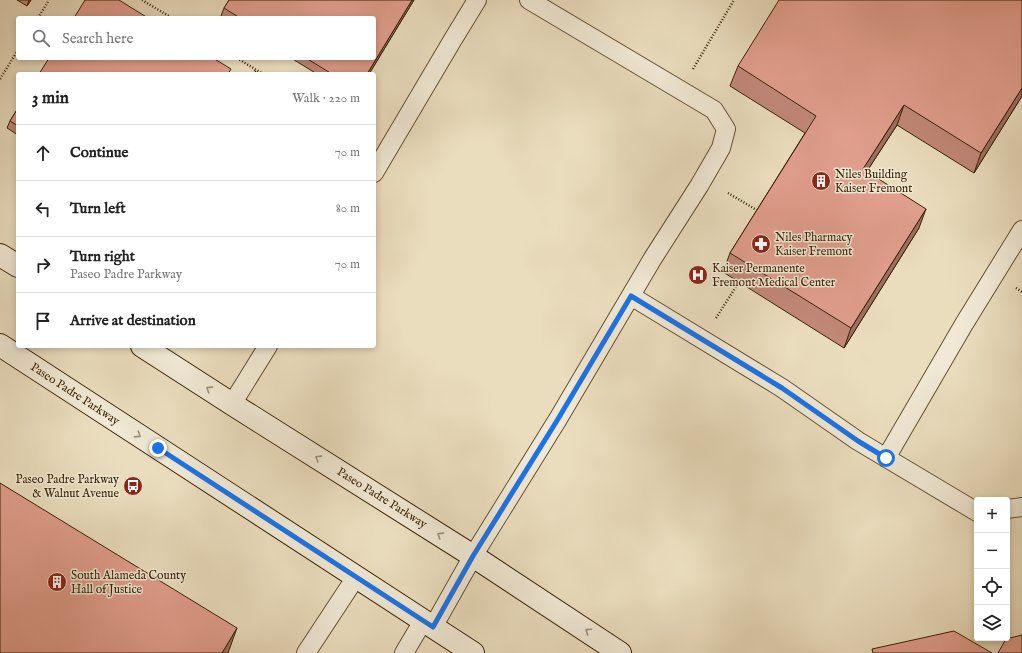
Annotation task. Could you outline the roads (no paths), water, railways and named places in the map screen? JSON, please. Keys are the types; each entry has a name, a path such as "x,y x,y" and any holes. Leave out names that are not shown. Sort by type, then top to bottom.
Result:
{"main road":[{"path":"0,255 16,265"},
{"name":"Paseo Padre Parkway","path":"0,345 473,653"},
{"name":"Paseo Padre Parkway","path":"145,348 473,556 620,653"}],"lane":[{"path":"376,170 477,0"},
{"path":"404,653 428,624 473,556 558,419 653,258 717,155 721,148 726,129 714,110 529,0"},
{"path":"886,458 964,324 1022,230"},
{"path":"631,296 782,388 858,441 974,510"},
{"path":"232,404 267,348"},
{"path":"1010,509 1022,507"},
{"path":"306,653 356,577"}],"place":[{"name":"Niles Building Kaiser Fremont","path":"821,181"},
{"name":"Niles Pharmacy Kaiser Fremont","path":"761,244"},
{"name":"Kaiser Permanente Fremont Medical Center","path":"698,275"},
{"name":"Paseo Padre Parkway & Walnut Avenue","path":"133,486"},
{"name":"South Alameda County Hall of Justice","path":"57,582"}]}
